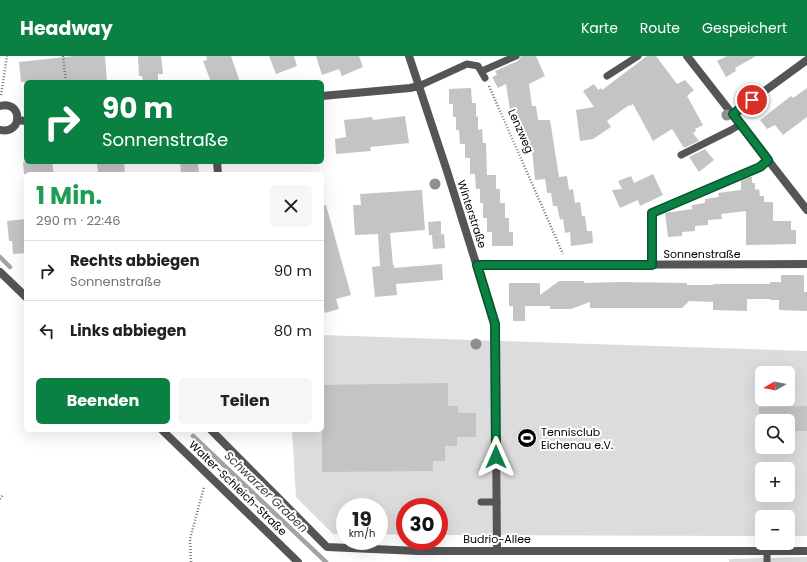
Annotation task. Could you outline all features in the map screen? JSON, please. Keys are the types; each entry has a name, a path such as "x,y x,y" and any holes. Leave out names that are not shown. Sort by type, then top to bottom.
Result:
{"street":[{"name":"Winterstraße","path":"408,56 495,324 497,550"},
{"path":"687,56 807,210"},
{"path":"733,114 807,60"},
{"path":"324,96 419,86"},
{"path":"0,130 12,128 17,120 17,113 12,107 1,102"},
{"path":"17,120 24,121"},
{"name":"Sonnenstraße","path":"477,265 807,264"},
{"path":"0,272 24,295"},
{"name":"Walter-Schleich-Straße","path":"164,432 298,562"},
{"name":"Budrio-Allee","path":"213,432 327,547 418,551 807,551"}],"lane":[{"path":"482,71 516,56"},
{"path":"607,76 638,56"},
{"path":"419,86 467,64 478,66 485,78"},
{"path":"681,155 741,124"},
{"path":"652,265 652,213 760,167 768,160"},
{"path":"481,502 497,502"},
{"path":"767,551 767,562"}],"path":[{"path":"1,102 7,56"},
{"path":"63,56 66,80"},
{"name":"Lenzweg","path":"485,78 563,254 563,265"},
{"path":"191,562 190,539 207,475"},
{"path":"0,499 2,495"}],"shaded area":[{"name":"Tennisclub Eichenau e.V.","path":"324,335 807,351 807,536 795,536 795,510 755,510 755,536 448,535 448,498 396,498 396,535 388,534 388,498 336,498 336,534 333,534 296,497 292,432 324,432"},
{"path":"807,557 807,562 729,562 729,559"}],"building":[{"path":"74,56 105,56 107,80 24,80 24,82 21,82 19,62"},
{"path":"138,56 161,56 163,74 158,74 158,80 143,80 142,76 139,76"},
{"path":"206,56 231,56 239,80 210,80 203,61 207,60"},
{"path":"269,56 294,56 297,66 276,74"},
{"path":"316,56 359,56 363,67 342,76 339,69 322,75"},
{"path":"521,56 536,56 545,76 529,84 532,106 536,106 538,120 550,120 559,177 567,176 569,190 573,189 575,203 580,202 582,216 585,216 587,231 592,231 593,243 571,246 570,232 565,233 563,219 560,220 557,206 553,206 551,193 547,193 545,179 535,180 532,149 528,149 526,136 523,136 520,122 516,123 514,109 510,110 506,84 498,88 492,77 497,75 495,71 518,61"},
{"path":"647,56 656,56 677,84 685,80 694,90 687,96 703,125 695,129 696,131 693,133 699,141 684,148 672,129 653,141 633,104 630,106 629,105 607,121 611,127 593,139 580,141 576,110 594,107 583,91 594,84 598,90 601,88 602,90"},
{"path":"727,56 756,56 735,68 736,71 726,77 717,61"},
{"path":"471,88 472,103 476,103 478,130 482,129 483,143 486,143 487,175 496,175 496,189 500,189 500,203 505,203 505,218 509,218 509,232 513,232 513,246 492,246 492,232 487,232 487,218 483,218 483,203 480,203 480,189 476,189 475,174 470,174 470,158 465,158 465,144 460,144 459,130 456,130 456,117 453,117 453,104 449,104 449,89"},
{"path":"807,88 807,117 783,135 775,125 767,129 760,120 791,96 793,98"},
{"path":"405,116 409,143 370,147 371,151 336,154 335,139 346,137 344,120 372,117 373,120"},
{"path":"705,149 714,160 699,172 689,157"},
{"path":"23,162 24,164 52,164 54,172 24,172 24,174"},
{"path":"97,164 124,164 125,172 98,172"},
{"path":"180,164 198,164 199,172 181,172"},
{"path":"653,174 663,195 640,206 638,200 620,208 612,190 622,189 618,181 631,176 634,183"},
{"path":"752,177 752,183 755,183 755,190 759,189 760,196 764,196 764,202 773,202 773,221 791,221 791,230 796,230 796,244 746,245 746,211 721,214 722,219 708,220 708,225 695,226 695,231 682,232 682,236 668,237 665,213 692,209 692,205 705,203 705,199 719,197 718,193 741,190 741,181"},
{"path":"422,190 425,230 390,233 393,265 394,268 442,264 443,280 396,284 397,295 375,297 372,267 380,266 378,234 355,235 353,205 361,205 360,194"},
{"path":"324,205 326,205 351,295 336,299 339,309 325,313"},
{"path":"24,219 24,253 13,254 12,241 9,241 7,221"},
{"path":"441,221 441,234 433,235 444,234 445,248 433,249 432,235 429,235 428,222"},
{"path":"781,275 804,275 804,292 807,292 807,311 779,310 779,300 770,299 747,299 747,311 713,310 713,302 689,301 682,308 590,308 590,302 571,309 550,309 550,306 525,306 525,321 513,321 513,306 509,306 509,283 540,283 540,295 559,281 584,281 584,283 687,283 687,285 770,284 770,282 781,282"},
{"path":"448,383 448,406 458,406 458,413 476,413 476,437 457,437 457,446 445,446 445,461 433,461 433,471 322,472 324,385"},
{"path":"807,406 807,431 795,431 795,414 759,414 759,407"}],"waterway":[{"name":"Schwarzer Graben","path":"0,257 10,267"},
{"name":"Schwarzer Graben","path":"193,436 326,562"}],"place":[{"name":"Tennisclub Eichenau e.V.","path":"527,438"}],"route":[{"path":"496,457 495,324 477,265 652,265 652,213 760,167 768,160 733,114 752,100"}]}
